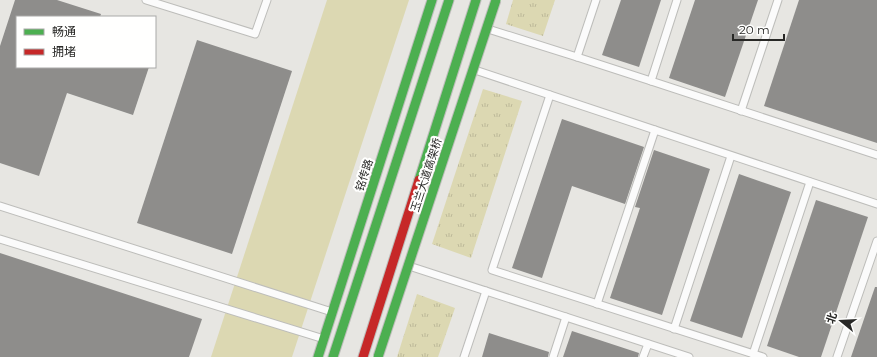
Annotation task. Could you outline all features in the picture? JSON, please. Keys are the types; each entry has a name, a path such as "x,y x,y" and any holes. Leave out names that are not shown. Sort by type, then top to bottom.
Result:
{"main road":[{"name":"铭传路","path":"318,357 432,0"},
{"path":"332,357 449,0"},
{"path":"363,357 476,0"},
{"name":"玉兰大道高架桥","path":"378,357 496,0"}],"lane":[{"path":"146,0 255,34 267,0"},
{"path":"577,57 596,0"},
{"path":"651,81 677,0"},
{"path":"741,111 778,0"},
{"path":"469,23 877,155"},
{"path":"455,64 877,204"},
{"path":"550,96 492,270 763,357"},
{"path":"597,304 655,130"},
{"path":"674,329 732,156"},
{"path":"753,354 810,182"},
{"path":"0,206 332,313"},
{"path":"0,239 324,339"},
{"path":"837,357 877,241"},
{"path":"394,261 689,357"},
{"path":"464,357 486,291"},
{"path":"553,357 566,317"},
{"path":"643,357 648,344"}],"green space":[{"path":"327,0 409,0 292,357 211,357"},
{"path":"513,0 555,0 543,36 506,24"},
{"path":"483,89 522,101 471,258 432,244"},
{"path":"417,294 455,308 438,357 397,357"}],"building":[{"path":"15,0 57,0 101,14 100,16 16,16 16,68 149,68 133,115 67,93 39,176 0,163 0,46"},
{"path":"621,0 661,0 639,67 602,55"},
{"path":"695,0 758,0 725,97 669,78"},
{"path":"799,0 877,0 877,143 764,106"},
{"path":"197,40 292,71 232,254 137,223"},
{"path":"562,119 644,147 625,204 572,186 542,278 512,268"},
{"path":"654,150 710,169 662,315 610,298 640,208 635,207"},
{"path":"739,174 791,192 742,338 690,321"},
{"path":"816,200 868,217 821,357 799,357 767,346"},
{"path":"0,253 202,319 189,357 0,357"},
{"path":"875,287 877,287 877,357 851,357"},
{"path":"572,331 639,353 638,357 563,357"},
{"path":"489,333 549,352 548,357 482,357"}],"traffic: fast":[{"path":"318,357 432,0"},
{"path":"333,357 449,0"},
{"path":"419,180 476,0"},
{"path":"378,357 496,0"}],"traffic: jam":[{"path":"363,357 419,180"}]}
